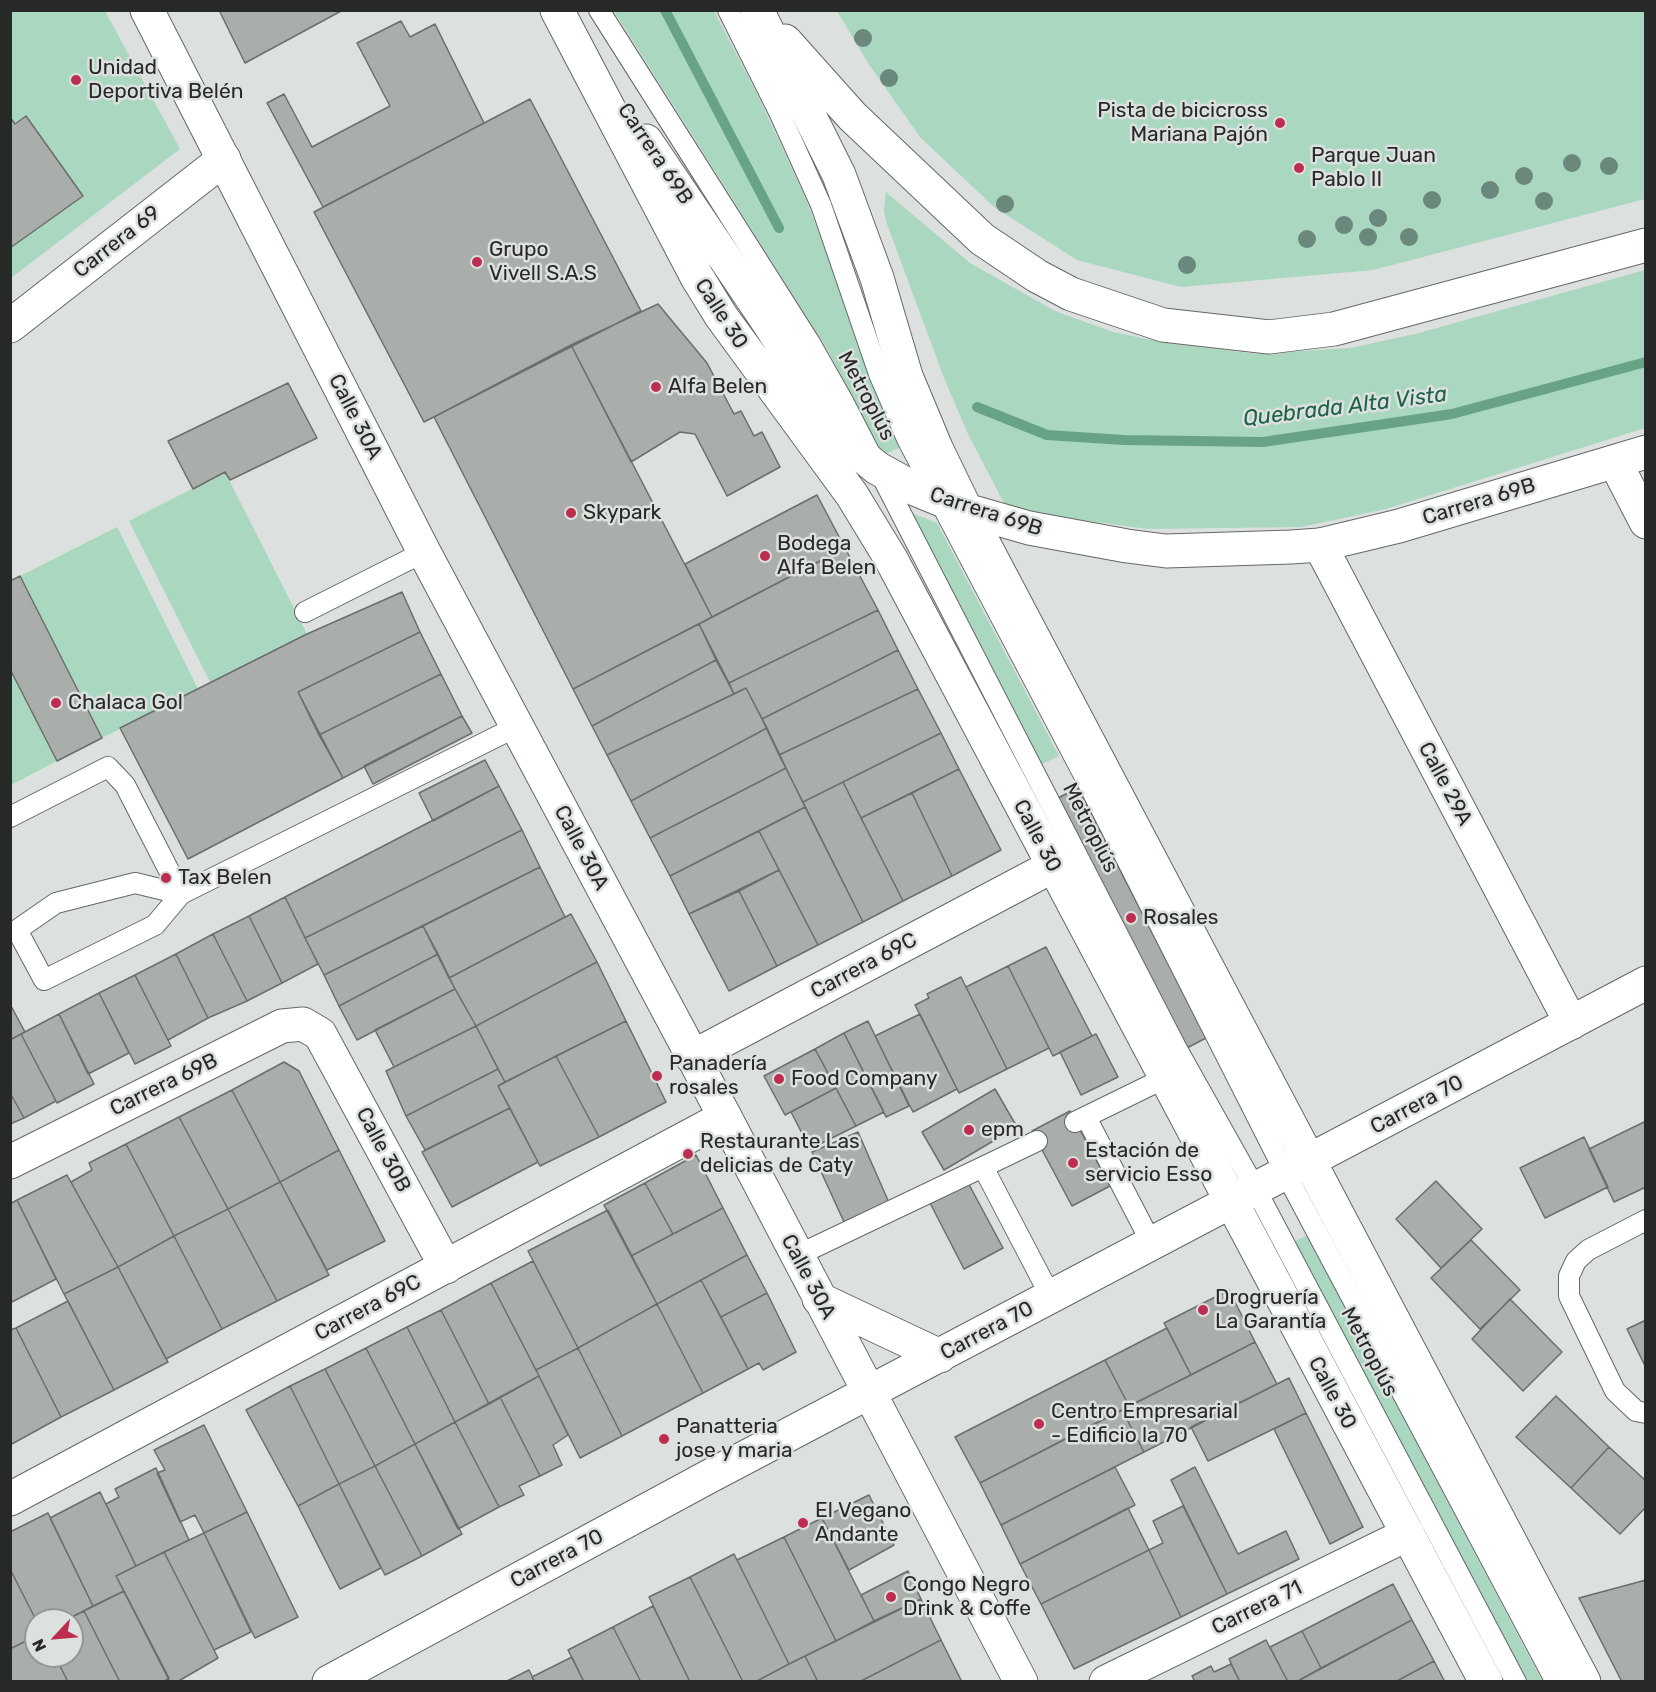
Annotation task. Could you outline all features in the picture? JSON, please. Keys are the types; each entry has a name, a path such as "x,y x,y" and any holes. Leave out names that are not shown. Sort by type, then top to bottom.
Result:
{"street":[{"name":"Calle 30A","path":"147,10 424,552 1021,1682"},
{"name":"Carrera 69B","path":"558,10 768,322 834,426 854,449 877,468 952,504 1029,528 1166,551 1320,545 1400,526 1630,457"},
{"name":"Calle 30","path":"558,10 715,306 873,527 1165,1078 1243,1196 1408,1534 1486,1682"},
{"path":"758,10 838,175 877,278 906,376 936,447 952,504 1299,1168 1584,1682"},
{"path":"758,10 852,116 982,239 1037,276 1071,294 1163,325 1269,338 1334,330 1646,245"},
{"name":"Carrera 69","path":"10,326 224,159"},
{"path":"1630,457 1646,522"},
{"name":"Calle 29A","path":"1320,545 1571,1023"},
{"name":"Carrera 69C","path":"692,1057 1035,875"},
{"name":"Carrera 70","path":"330,1682 363,1674 869,1393 1646,983"},
{"name":"Carrera 69B","path":"10,1162 282,1026 303,1024 320,1034"},
{"name":"Calle 30B","path":"320,1034 446,1267"},
{"name":"Carrera 69C","path":"10,1499 725,1118"},
{"path":"819,1299 940,1356"},
{"name":"Carrera 71","path":"1106,1682 1408,1534"}],"lane":[{"name":"Metroplús","path":"599,10 810,343 1178,1051 1243,1196 1516,1682"},
{"name":"Metroplús","path":"728,10 779,112 821,205 892,408 952,504"},
{"path":"306,612 424,552"},
{"path":"181,894 135,883 56,903 17,930 44,980 155,925 181,894 516,727"},
{"path":"10,817 108,767 125,785 181,894"},
{"path":"1152,1244 1080,1120 1165,1078"},
{"path":"796,1256 1037,1141"},
{"path":"983,1167 1051,1297"},
{"name":"Metroplús","path":"1299,1168 1556,1682"},
{"path":"1646,1220 1588,1250 1576,1261 1569,1276 1569,1296 1615,1391 1636,1411 1646,1413"}],"green space":[{"name":"Unidad Deportiva Belén","path":"10,11 105,11 180,149 11,278"},
{"path":"614,11 714,11 758,96 806,199 835,273 865,364 904,446 883,455 827,349"},
{"name":"Parque Juan Pablo II","path":"837,11 1645,11 1645,199 1373,270 1181,287 1077,260 994,207 920,137 868,63"},
{"path":"886,192 970,263 1055,311 1113,332 1166,343 1257,354 1350,348 1415,334 1645,270 1645,428 1386,509 1301,527 1148,529 1050,516 1005,505 968,434 944,378 887,224 884,211"},
{"path":"225,472 307,634 210,682 129,521"},
{"path":"904,510 937,523 1059,756 1038,766"},
{"path":"117,527 198,689 102,738 20,576"},
{"path":"10,669 57,761 11,785 10,785"},
{"path":"1307,1235 1542,1681 1525,1681 1294,1242"}],"building":[{"path":"219,10 343,10 245,63"},
{"path":"401,21 410,37 435,24 484,123 323,207 267,103 284,94 312,147 390,106 357,43"},
{"name":"Grupo Vivell S.A.S","path":"530,99 641,311 424,422 314,212"},
{"path":"26,116 83,196 10,248 10,117 15,124"},
{"name":"Alfa Belen","path":"658,304 707,363 734,414 741,411 754,436 762,432 780,467 727,496 695,434 680,432 631,462 571,345"},
{"name":"Skypark","path":"571,345 712,617 573,689 434,417"},
{"path":"288,383 317,438 230,480 225,472 193,489 168,441"},
{"name":"Bodega Alfa Belen","path":"817,495 845,548 712,617 685,564"},
{"path":"845,548 878,610 729,683 699,624"},
{"name":"Chalaca Gol","path":"20,576 102,738 57,761 10,669 10,581"},
{"path":"402,592 420,632 298,692 343,778 188,859 120,728 307,634"},
{"path":"878,610 898,650 762,719 746,688 734,694 729,683"},
{"path":"699,624 716,660 592,726 573,689"},
{"path":"420,632 441,674 319,735 298,692"},
{"path":"898,650 918,689 779,755 762,719"},
{"path":"716,660 734,694 607,755 592,726"},
{"path":"441,674 462,716 343,778 319,735"},
{"path":"746,688 767,728 631,801 607,755"},
{"path":"918,689 941,733 803,802 779,755"},
{"path":"462,716 472,733 373,784 364,766"},
{"path":"767,728 786,768 650,838 631,801"},
{"path":"941,733 959,769 861,818 843,782"},
{"path":"485,760 499,786 433,821 419,793"},
{"path":"786,768 805,807 670,876 650,838"},
{"path":"959,769 1001,850 952,876 912,793"},
{"path":"843,782 903,901 863,922 803,802"},
{"path":"499,786 522,830 305,938 285,897"},
{"name":"Rosales","path":"1078,788 1206,1038 1185,1049 1056,799"},
{"path":"912,793 952,876 903,901 861,818"},
{"path":"805,807 863,922 818,945 759,831"},
{"path":"522,830 540,867 324,975 305,938"},
{"path":"759,831 779,870 689,914 670,876"},
{"path":"540,867 565,917 449,978 423,926"},
{"path":"779,870 818,945 777,966 739,891"},
{"path":"739,891 777,966 729,991 689,914"},
{"path":"285,897 318,964 282,983 249,916"},
{"path":"571,914 597,962 476,1026 449,978"},
{"path":"249,916 282,983 247,1001 213,934"},
{"path":"423,926 438,954 339,1006 324,975"},
{"path":"213,934 247,1001 208,1018 176,954"},
{"path":"1046,947 1092,1036 1053,1056 1008,966"},
{"path":"176,954 208,1018 168,1040 135,975"},
{"path":"438,954 455,989 357,1040 339,1006"},
{"path":"597,962 626,1021 505,1082 476,1026"},
{"path":"1008,966 1049,1048 1007,1069 966,987"},
{"path":"135,975 171,1046 135,1064 99,993"},
{"path":"961,977 1007,1069 959,1093 915,1005 929,998 927,994"},
{"path":"455,989 476,1026 394,1067 375,1030"},
{"path":"99,993 129,1053 88,1074 59,1014"},
{"path":"10,1004 25,1032 10,1040"},
{"path":"59,1014 94,1084 57,1103 21,1034"},
{"path":"920,1014 957,1089 913,1112 875,1036"},
{"path":"626,1021 666,1102 599,1137 556,1056"},
{"path":"868,1021 909,1106 886,1117 844,1033"},
{"path":"476,1026 498,1069 406,1116 386,1071"},
{"path":"844,1033 884,1112 856,1126 815,1049"},
{"path":"21,1034 56,1101 24,1118 10,1093 10,1040"},
{"path":"1096,1034 1118,1077 1081,1095 1060,1052"},
{"path":"815,1049 836,1088 785,1115 764,1076"},
{"path":"556,1056 599,1137 540,1166 498,1086"},
{"path":"284,1062 299,1071 339,1150 280,1182 232,1090"},
{"path":"498,1069 505,1082 498,1086 510,1108 425,1150 406,1116"},
{"path":"836,1088 856,1126 810,1149 791,1112"},
{"name":"epm","path":"995,1089 1017,1127 944,1170 922,1132"},
{"path":"232,1090 280,1182 228,1209 179,1117"},
{"path":"10,1093 24,1118 10,1124"},
{"path":"510,1108 538,1162 452,1207 422,1152"},
{"name":"Estación de servicio Esso","path":"1070,1111 1110,1186 1072,1206 1032,1131"},
{"path":"179,1117 228,1209 174,1236 126,1144"},
{"path":"1646,1121 1646,1187 1614,1202 1589,1149"},
{"path":"858,1132 890,1205 845,1224 812,1152"},
{"path":"1584,1137 1608,1187 1545,1218 1520,1168"},
{"path":"126,1144 174,1236 118,1267 71,1182 92,1170 89,1163"},
{"path":"339,1150 385,1241 327,1270 280,1182"},
{"path":"696,1155 723,1208 673,1234 645,1183"},
{"path":"67,1175 118,1267 64,1294 17,1200"},
{"path":"965,1177 1003,1248 964,1269 927,1197"},
{"path":"1436,1181 1482,1229 1441,1268 1396,1219"},
{"path":"280,1182 329,1275 277,1301 228,1209"},
{"path":"645,1183 673,1234 631,1256 604,1205"},
{"path":"17,1200 56,1279 10,1303 10,1204"},
{"path":"723,1208 747,1255 657,1304 631,1256"},
{"path":"228,1209 277,1301 222,1329 174,1236"},
{"path":"608,1210 657,1304 578,1348 528,1251"},
{"path":"174,1236 222,1329 166,1359 118,1267"},
{"path":"1471,1240 1520,1290 1480,1329 1431,1278"},
{"path":"747,1255 767,1293 721,1317 701,1280"},
{"path":"533,1261 578,1348 536,1370 491,1283"},
{"path":"118,1267 168,1362 114,1390 64,1294"},
{"path":"701,1280 748,1369 703,1393 657,1304"},
{"path":"491,1283 539,1376 489,1404 441,1310"},
{"path":"1229,1290 1255,1342 1191,1375 1164,1323"},
{"path":"767,1293 796,1352 763,1370 759,1363 748,1369 721,1317"},
{"path":"1510,1299 1562,1352 1523,1391 1472,1339"},
{"path":"68,1301 114,1390 61,1417 16,1328"},
{"path":"657,1304 703,1393 622,1436 578,1348"},
{"path":"441,1310 489,1404 455,1422 407,1327"},
{"path":"1646,1320 1646,1368 1627,1329"},
{"path":"407,1327 455,1422 415,1444 366,1348"},
{"path":"16,1328 61,1417 10,1445 10,1330"},
{"path":"1167,1328 1191,1375 1129,1406 1105,1360"},
{"path":"1255,1342 1277,1384 1144,1452 1122,1410"},
{"path":"366,1348 415,1444 375,1466 325,1369"},
{"path":"578,1348 622,1436 580,1458 536,1370"},
{"name":"Centro Empresarial - Edificio la 70","path":"1105,1360 1129,1406 980,1483 955,1437"},
{"path":"325,1369 375,1466 339,1484 290,1386"},
{"path":"539,1376 568,1435 553,1445 562,1465 540,1476 500,1397"},
{"path":"1289,1378 1306,1413 1208,1461 1191,1427"},
{"path":"290,1386 339,1484 298,1506 246,1410"},
{"path":"1556,1396 1609,1447 1571,1488 1516,1437"},
{"path":"500,1397 540,1476 519,1486 524,1495 499,1507 455,1422"},
{"path":"1122,1410 1144,1452 1001,1525 980,1483"},
{"path":"1306,1413 1363,1527 1330,1544 1274,1429"},
{"path":"455,1422 499,1507 458,1529 415,1444"},
{"path":"204,1425 247,1512 204,1533 195,1515 180,1522 157,1473 165,1470 154,1450"},
{"path":"415,1444 462,1534 422,1556 375,1466"},
{"path":"1609,1447 1646,1481 1646,1507 1620,1534 1571,1488"},
{"path":"375,1466 422,1556 385,1575 339,1484"},
{"path":"1115,1467 1135,1505 1020,1564 1001,1525"},
{"path":"1195,1467 1238,1554 1286,1531 1299,1559 1227,1594 1171,1480"},
{"path":"156,1468 189,1540 136,1566 106,1504 119,1497 115,1489"},
{"path":"339,1484 381,1568 340,1589 298,1506"},
{"path":"100,1492 136,1566 116,1576 124,1591 93,1606 50,1518"},
{"path":"869,1495 894,1545 849,1570 822,1518"},
{"path":"1183,1506 1227,1594 1181,1617 1149,1550 1163,1543 1153,1521"},
{"path":"1128,1508 1149,1550 1041,1604 1020,1564"},
{"path":"247,1512 298,1617 255,1638 204,1533"},
{"path":"48,1513 93,1606 84,1611 84,1608 30,1608 10,1569 10,1532"},
{"path":"822,1518 874,1621 836,1641 784,1537"},
{"path":"204,1533 251,1632 214,1650 164,1552"},
{"path":"784,1537 836,1641 789,1664 737,1560"},
{"path":"1149,1550 1181,1617 1074,1669 1041,1604"},
{"path":"164,1552 218,1658 177,1682 170,1682 116,1576"},
{"path":"734,1554 789,1664 755,1682 743,1682 690,1577"},
{"path":"10,1569 30,1608 24,1608 24,1642 10,1649"},
{"name":"Congo Negro Drink & Coffe","path":"908,1571 921,1599 874,1621 861,1595"},
{"path":"690,1577 743,1682 690,1682 649,1597"},
{"path":"1646,1580 1646,1682 1622,1682 1579,1598"},
{"path":"1393,1584 1412,1620 1321,1668 1302,1631"},
{"path":"124,1591 169,1678 163,1682 120,1682 84,1611"},
{"path":"921,1599 941,1640 859,1682 818,1682 805,1656"},
{"path":"653,1606 690,1682 641,1682 613,1627"},
{"path":"84,1611 120,1682 68,1682 61,1668 84,1668"},
{"path":"1412,1620 1434,1661 1395,1682 1296,1682"},
{"path":"613,1627 641,1682 584,1682 568,1650"},
{"path":"1302,1631 1321,1668 1296,1682 1288,1682 1270,1647"},
{"path":"941,1640 962,1682 859,1682"},
{"path":"1266,1640 1288,1682 1240,1682 1229,1659"},
{"path":"24,1642 24,1668 61,1668 68,1682 11,1682 10,1649"},
{"path":"805,1656 818,1682 755,1682 789,1664"},
{"path":"572,1657 584,1682 535,1682 532,1677"},
{"path":"1434,1661 1445,1682 1395,1682"},
{"path":"1231,1664 1240,1682 1195,1682 1192,1676 1211,1666 1214,1672"},
{"path":"529,1670 535,1682 505,1682"}],"waterway":[{"name":"Quebrada Alta Vista","path":"665,10 779,228"},
{"name":"Quebrada Alta Vista","path":"977,407 1047,435 1124,440 1263,442 1452,414 1646,362"}],"place":[{"name":"Unidad Deportiva Belén","path":"76,80"},
{"name":"Pista de bicicross Mariana Pajón","path":"1280,123"},
{"name":"Parque Juan Pablo II","path":"1299,168"},
{"name":"Grupo Vivell S.A.S","path":"477,262"},
{"name":"Alfa Belen","path":"656,387"},
{"name":"Skypark","path":"571,513"},
{"name":"Bodega Alfa Belen","path":"765,556"},
{"name":"Chalaca Gol","path":"56,703"},
{"name":"Tax Belen","path":"166,878"},
{"name":"Rosales","path":"1131,918"},
{"name":"Panadería rosales","path":"657,1076"},
{"name":"Food Company","path":"779,1079"},
{"name":"epm","path":"969,1130"},
{"name":"Restaurante Las delicias de Caty","path":"688,1154"},
{"name":"Estación de servicio Esso","path":"1073,1163"},
{"name":"Drogruería La Garantía","path":"1203,1310"},
{"name":"Centro Empresarial - Edificio la 70","path":"1039,1424"},
{"name":"Panatteria jose y maria","path":"664,1439"},
{"name":"El Vegano Andante","path":"803,1523"},
{"name":"Congo Negro Drink & Coffe","path":"891,1597"}]}
